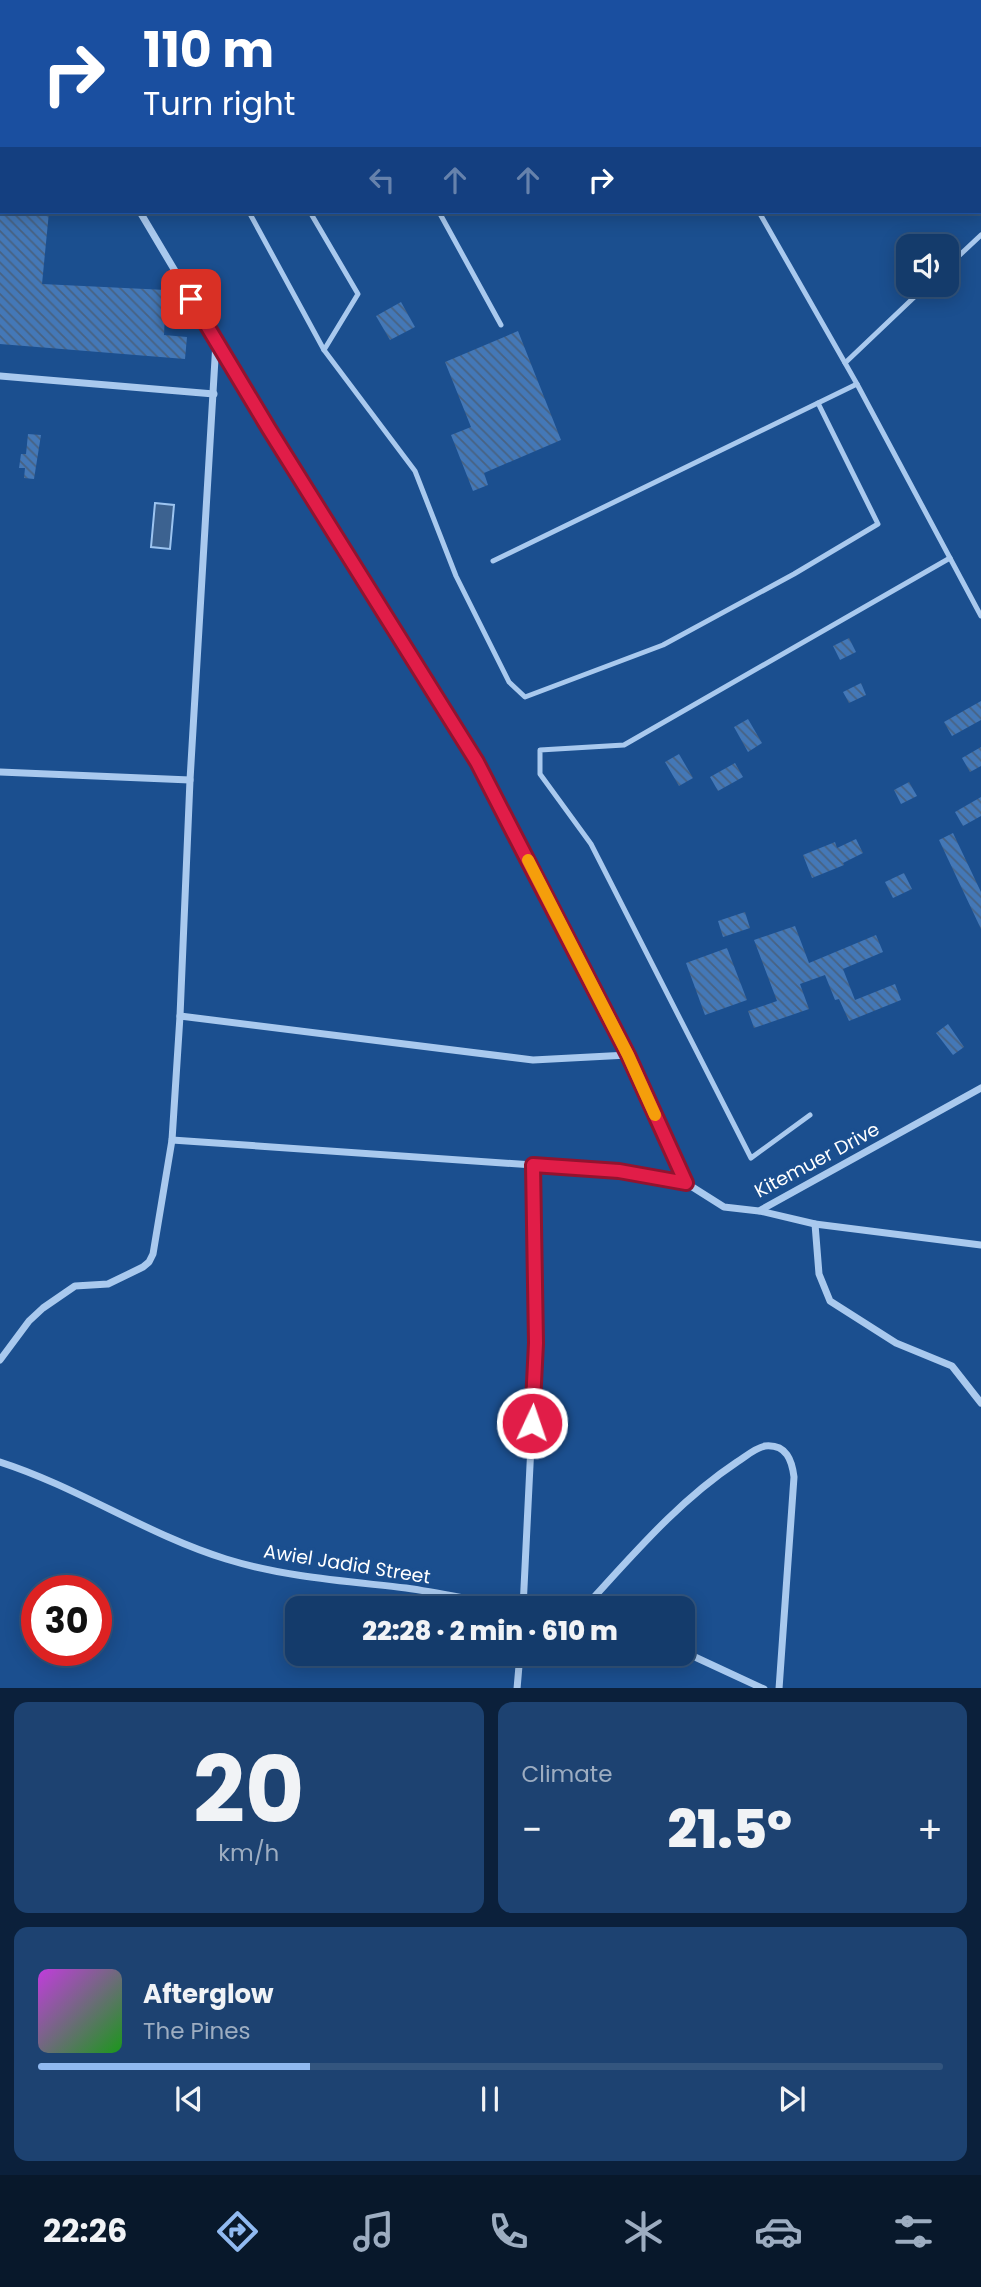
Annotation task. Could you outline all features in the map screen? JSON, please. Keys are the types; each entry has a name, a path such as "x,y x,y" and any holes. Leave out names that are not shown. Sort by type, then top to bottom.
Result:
{"street":[{"path":"141,214 216,341 477,762 628,1055 686,1183"},
{"path":"0,1360 29,1321 43,1308 75,1286 108,1284 149,1262 153,1254 172,1140 216,341"},
{"path":"0,376 214,394"},
{"path":"0,772 190,780"},
{"path":"180,1016 533,1060 628,1055"},
{"name":"Kitemuer Drive","path":"686,1183 724,1207 759,1211 981,1088"},
{"path":"172,1140 264,1149 619,1171 686,1183"},
{"path":"524,1596 536,1343 533,1165"},
{"path":"759,1211 815,1224 981,1245"},
{"path":"815,1224 819,1274 830,1301 896,1343 951,1366 981,1403"},
{"path":"593,1596 672,1513 711,1479 750,1453 766,1446 782,1449 792,1460 794,1477 779,1688"},
{"name":"Awiel Jadid Street","path":"0,1462 27,1471 160,1535 226,1559 282,1573 452,1596"},
{"path":"695,1657 762,1688"},
{"path":"517,1688 519,1666"}],"lane":[{"path":"250,214 324,349 415,471 456,576 509,682 526,697 663,645 793,574 877,524 818,403"},
{"path":"311,214 358,295 324,349"},
{"path":"440,214 501,325"},
{"path":"760,214 858,384 981,616"},
{"path":"959,256 981,235"},
{"path":"845,363 914,297"},
{"path":"493,561 858,384"},
{"path":"810,1115 751,1158 591,844 540,774 540,750 624,745 950,558"}],"water":[{"path":"155,503 174,505 170,549 151,547"}],"building":[{"path":"0,214 49,214 42,284 166,290 164,335 187,337 185,359 0,344"},
{"path":"401,302 415,327 390,340 376,316"},
{"path":"518,331 561,440 484,473 488,485 473,491 451,435 471,427 445,362"},
{"path":"28,434 41,435 34,479 24,478 25,468 19,468 21,454 26,454"},
{"path":"849,638 856,652 840,660 833,646"},
{"path":"861,683 866,695 849,703 843,692"},
{"path":"981,701 981,720 952,736 944,722"},
{"path":"748,719 762,743 748,752 734,727"},
{"path":"981,747 981,766 970,772 962,758"},
{"path":"679,754 693,778 679,786 665,762"},
{"path":"735,763 743,777 718,791 710,777"},
{"path":"909,782 917,796 901,804 894,790"},
{"path":"981,797 981,816 963,826 955,812"},
{"path":"953,833 981,892 981,929 939,840"},
{"path":"856,839 863,853 843,863 844,865 812,878 803,855 835,842 837,848"},
{"path":"904,873 912,889 893,898 885,882"},
{"path":"745,912 750,928 723,937 718,921"},
{"path":"795,926 809,963 876,935 883,952 843,969 855,1000 895,984 901,1000 849,1021 839,999 835,1000 825,975 800,984 809,1009 754,1028 748,1011 777,1001 754,940"},
{"path":"727,948 747,1000 705,1015 686,963"},
{"path":"948,1024 964,1047 953,1055 936,1033"}],"slow traffic":[{"path":"528,860 628,1055 655,1115"}],"route":[{"path":"191,299 477,762 628,1055 686,1183 619,1171 533,1165 536,1343 532,1423"}]}
